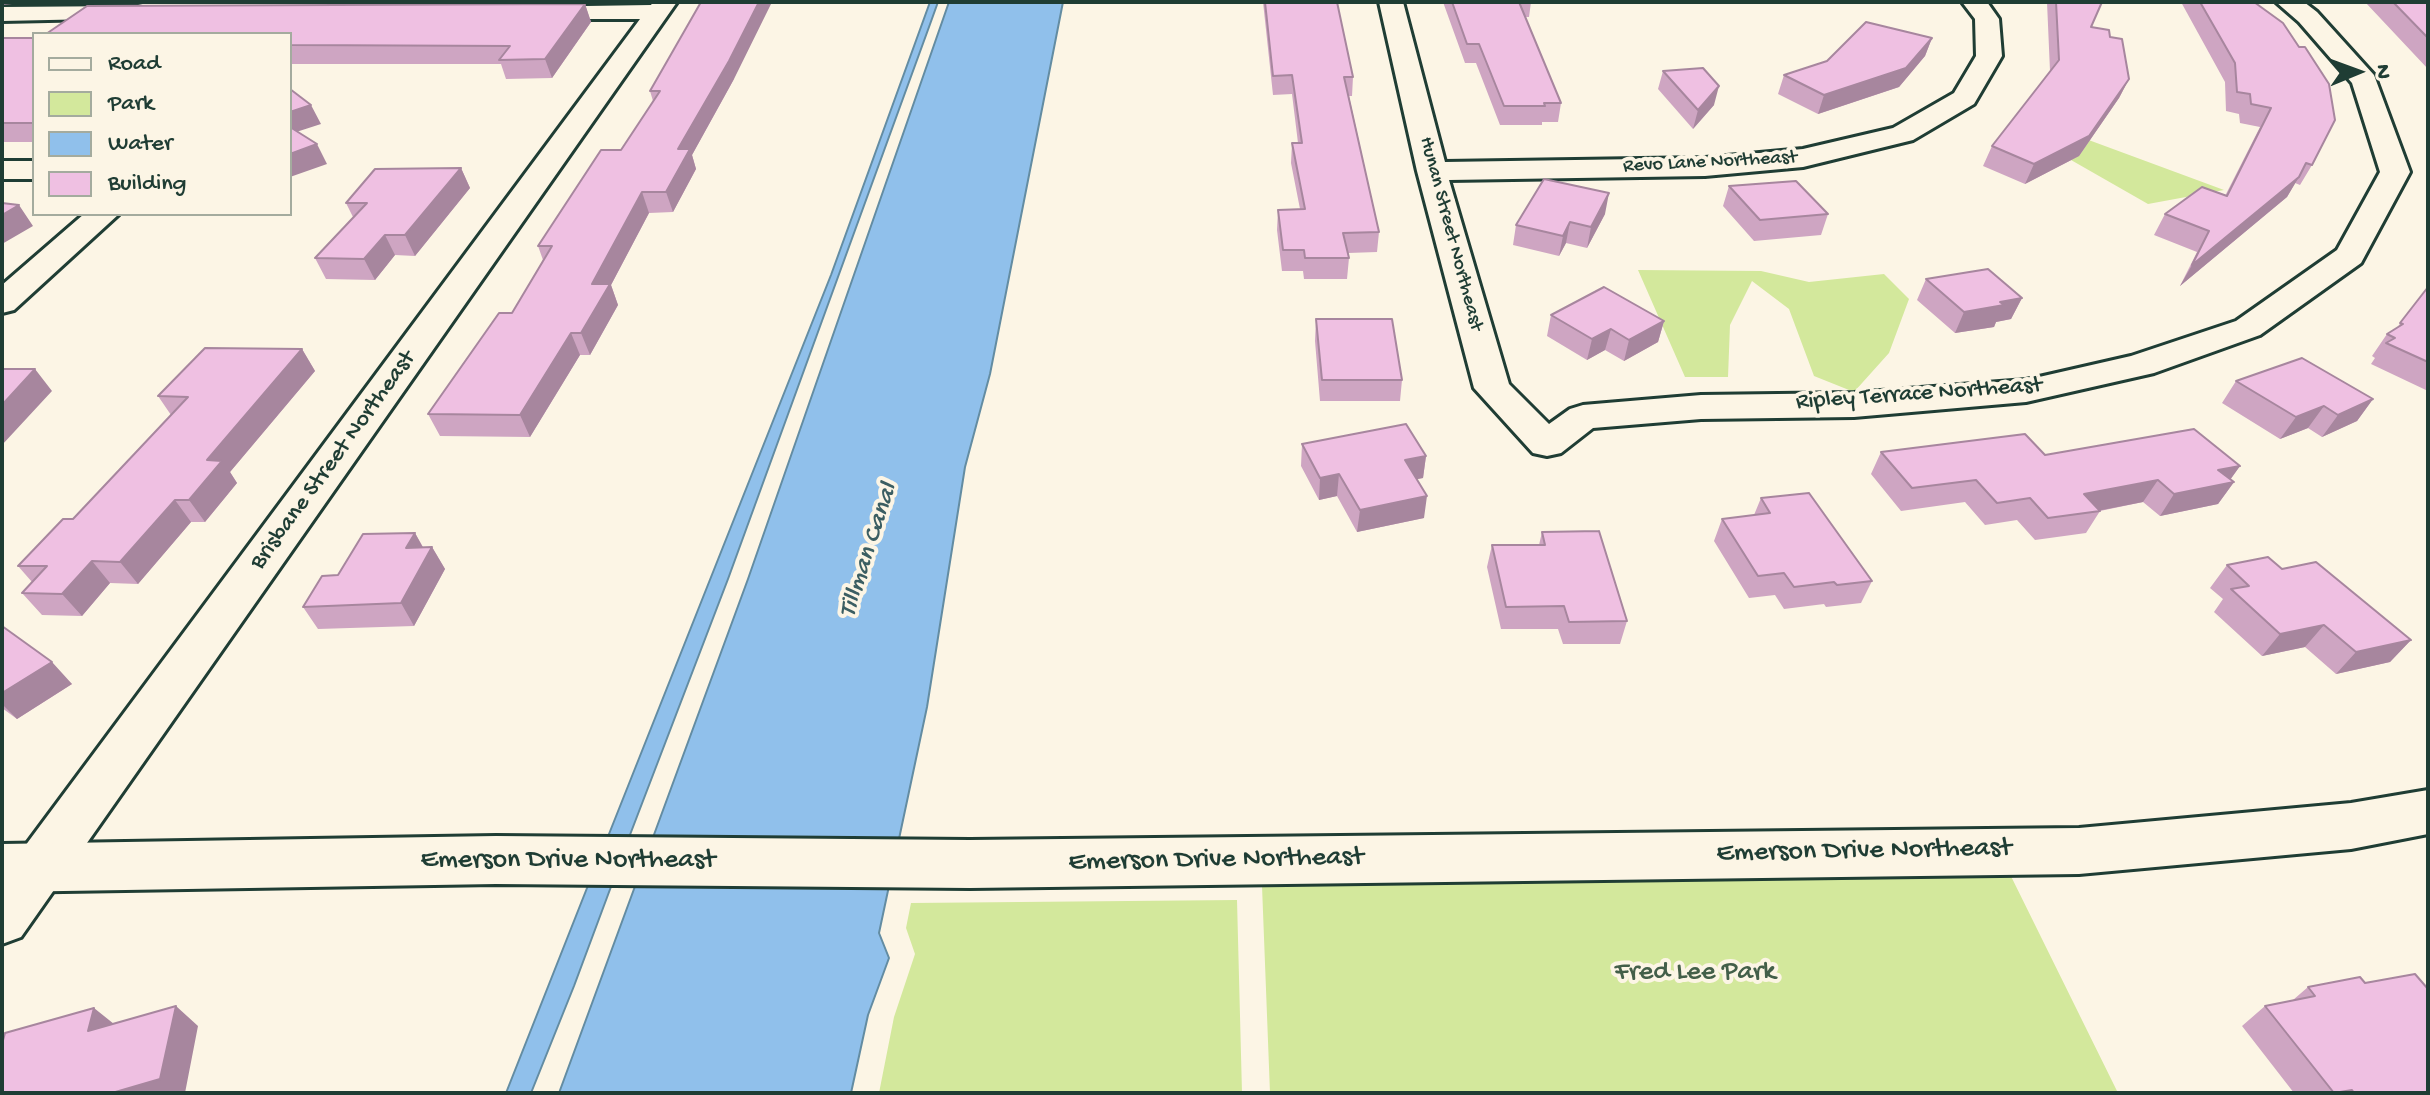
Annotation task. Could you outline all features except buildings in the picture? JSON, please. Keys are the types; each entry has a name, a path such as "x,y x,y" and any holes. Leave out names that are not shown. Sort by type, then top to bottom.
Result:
{"street":[{"name":"Hunan Street Northeast","path":"1391,2 1432,171 1492,388 1547,444"},
{"name":"Revo Lane Northeast","path":"1432,171 1705,167 1803,158 1903,134 1964,98 1989,56 1987,19 1974,2"},
{"name":"Ripley Terrace Northeast","path":"1547,444 1583,417 1701,407 1854,405 2026,391 2141,365 2248,328 2350,256 2395,172 2365,81 2308,17 2288,2"},
{"path":"514,12 661,7"},
{"name":"Brisbane Street Northeast","path":"2,920 21,868 661,7"},
{"path":"2,14 45,8 164,13"},
{"path":"2,170 32,170"},
{"path":"2,303 101,216"},
{"name":"Emerson Drive Northeast","path":"21,868 496,860 970,864 2079,851 2351,826 2428,812"}],"green space":[{"path":"2067,132 2224,190 2148,204 2036,140"},
{"path":"1638,270 1761,271 1809,282 1884,274 1909,299 1889,353 1854,392 1814,376 1789,309 1752,281 1730,325 1728,377 1685,377"},
{"name":"Fred Lee Park","path":"2002,858 2118,1093 1270,1093 1261,860"},
{"path":"1237,900 1242,1093 879,1093 894,1017 915,954 906,928 911,903"}],"water":[{"path":"930,2 938,2 728,579 628,840 607,839 831,275"},
{"name":"Tillman Canal","path":"949,2 1063,2 990,374 965,467 927,707 879,933 889,958 868,1015 851,1093 559,1093 748,579"},
{"path":"589,883 612,884 574,986 531,1093 506,1093"}]}
